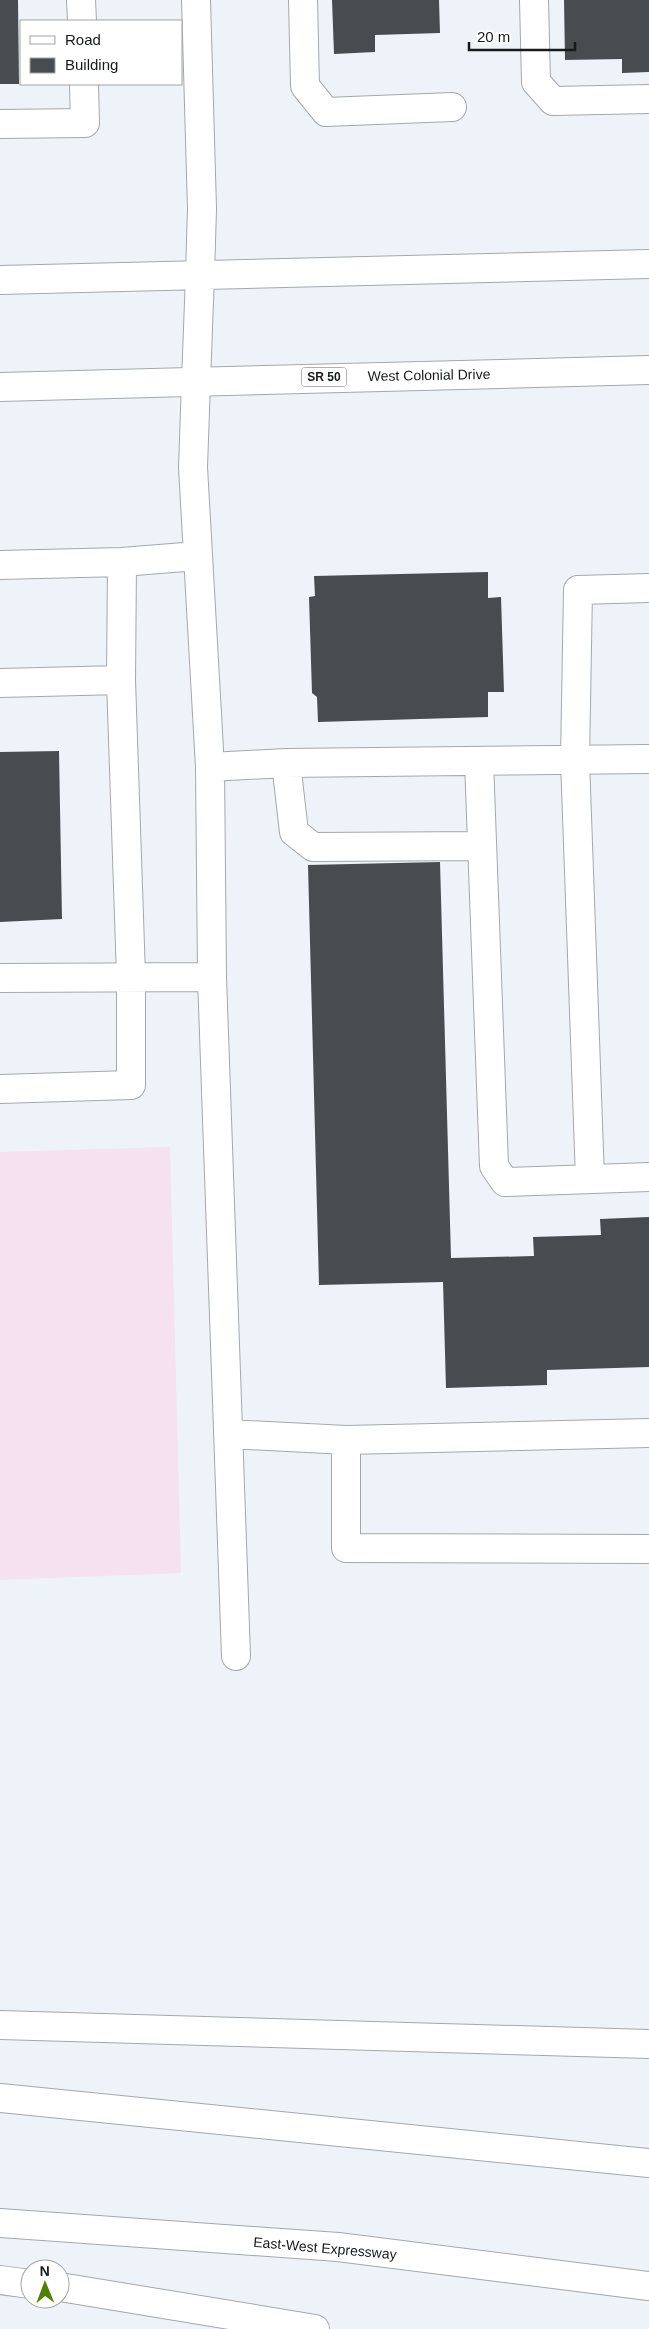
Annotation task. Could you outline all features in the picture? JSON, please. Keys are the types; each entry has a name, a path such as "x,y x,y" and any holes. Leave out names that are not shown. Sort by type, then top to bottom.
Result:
{"main road":[{"path":"81,0 82,20"},
{"path":"196,0 202,209 193,467 196,556 210,768 212,977 236,1656"},
{"path":"303,0 305,86 326,112 452,107"},
{"path":"534,0 536,82 553,102 649,99"},
{"path":"0,124 85,122 84,85"},
{"path":"0,280 649,264"},
{"name":"West Colonial Drive","path":"0,387 649,370"},
{"path":"0,565 122,562 196,556"},
{"path":"0,1088 130,1085 131,976 121,680 122,562"},
{"path":"590,1179 575,760 578,590 649,588"},
{"path":"0,683 121,680"},
{"path":"210,768 286,763 649,759"},
{"path":"479,761 494,1166 505,1182 649,1178"},
{"path":"286,763 294,832 313,847 482,846"},
{"path":"0,978 212,977"},
{"path":"228,1434 346,1440 649,1433"},
{"path":"346,1440 346,1548 649,1549"},
{"path":"0,2024 649,2044"},
{"path":"0,2098 649,2163"},
{"name":"East-West Expressway","path":"0,2223 338,2247 649,2286"},
{"path":"0,2280 20,2283"},
{"path":"70,2290 315,2329"}],"shaded area":[{"path":"170,1147 181,1573 0,1580 0,1152"}],"building":[{"path":"0,0 18,0 19,84 0,84"},
{"path":"332,0 439,0 440,33 375,35 375,52 334,54"},
{"path":"564,0 649,0 649,72 622,73 622,59 565,60"},
{"path":"488,572 488,598 501,597 504,692 488,692 488,717 318,722 317,697 312,693 309,597 315,596 314,576"},
{"path":"59,751 62,919 0,922 0,752"},
{"path":"440,862 451,1258 534,1256 533,1237 601,1235 600,1219 649,1217 649,1367 547,1370 547,1385 446,1388 443,1282 319,1285 308,865"}]}
